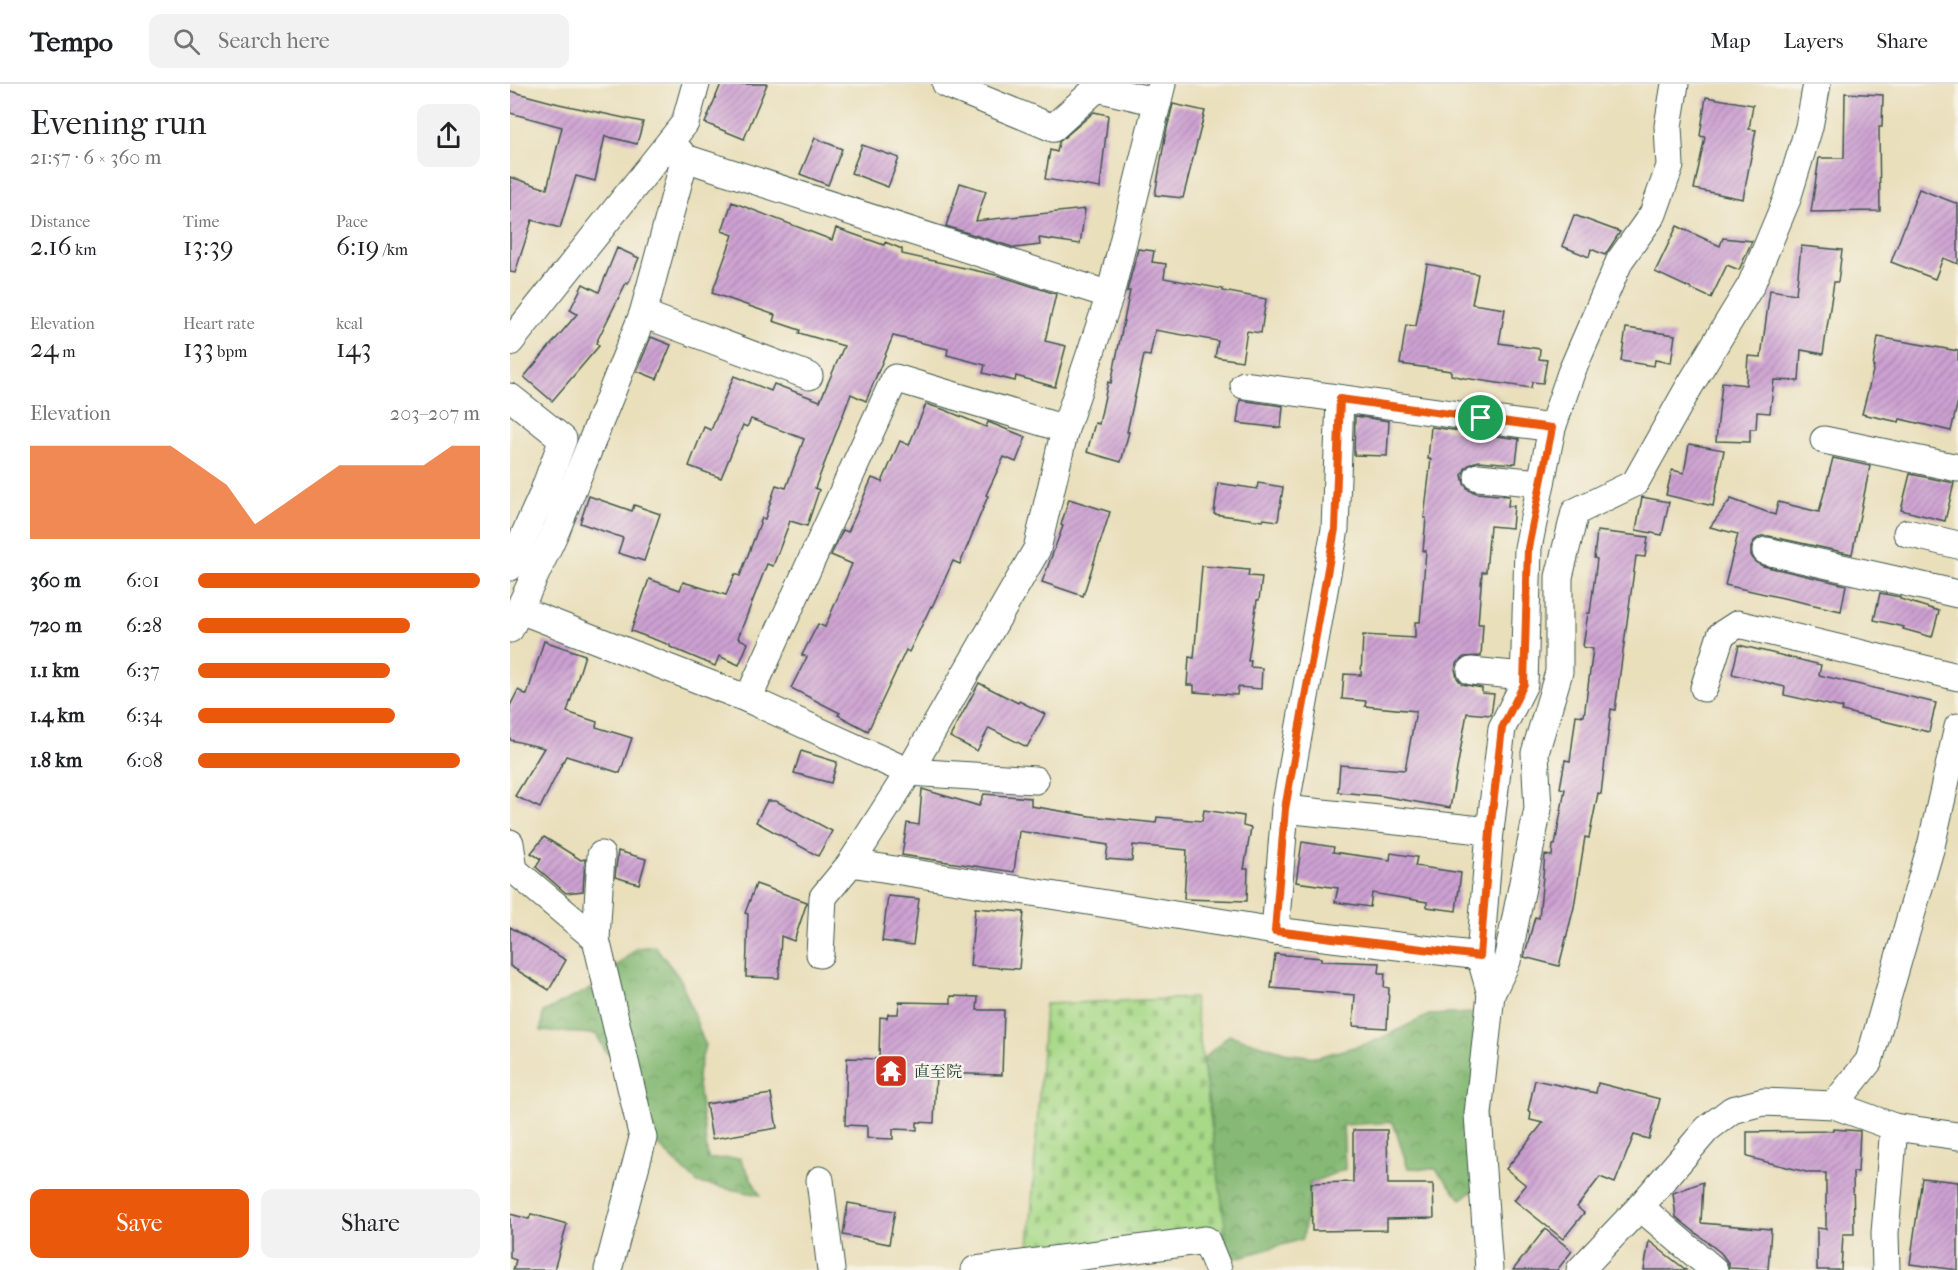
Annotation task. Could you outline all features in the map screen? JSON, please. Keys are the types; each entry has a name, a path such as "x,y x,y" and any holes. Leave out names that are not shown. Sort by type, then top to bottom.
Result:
{"street":[{"path":"696,84 678,150 643,314 557,528 515,619 748,699 909,772 1035,780"},
{"path":"820,954 823,897 851,863 909,772 1037,549 1065,429 1110,295 1160,93 1097,88 1053,128 946,84"},
{"path":"1491,994 1480,956 1490,831 1502,728 1524,684 1528,548 1552,428 1571,373 1620,260 1653,214 1670,166 1668,126 1675,84"},
{"path":"1489,1270 1478,1114 1491,994 1507,961 1538,809 1534,753 1559,672 1558,577 1575,512 1635,483 1689,387 1752,285 1787,199 1809,127 1817,84"},
{"path":"678,150 1110,295"},
{"path":"510,342 678,150"},
{"path":"643,314 809,375"},
{"path":"748,699 895,378 1065,429"},
{"path":"1244,385 1552,428"},
{"path":"510,397 562,439 542,496 510,567"},
{"path":"1275,931 1285,809 1335,529 1340,399"},
{"path":"1824,440 1958,468"},
{"path":"1478,477 1541,483"},
{"path":"1906,533 1958,545"},
{"path":"1766,551 1958,594"},
{"path":"1704,688 1721,635 1738,624 1958,677"},
{"path":"1471,671 1524,676"},
{"path":"1834,1105 1869,1061 1931,846 1958,727"},
{"path":"1285,809 1490,831"},
{"path":"510,843 514,870 596,939"},
{"path":"601,855 596,939 643,1138 608,1270"},
{"path":"851,863 1275,931 1480,956"},
{"path":"1580,1270 1640,1207 1707,1129 1732,1110 1763,1102 1834,1105 1894,1127 1958,1136"},
{"path":"1886,1270 1885,1233 1894,1127"},
{"path":"820,1180 831,1270"},
{"path":"1640,1207 1714,1270"},
{"path":"975,1270 1206,1240 1218,1269"}],"green space":[{"path":"655,946 681,980 705,1045 697,1077 708,1159 740,1158 760,1195 698,1183 658,1145 643,1106 635,1070 606,1052 596,1034 541,1031 543,1012 592,988 637,948"},
{"path":"1194,998 1226,1233 1029,1250 1045,1004"},
{"path":"1475,1013 1486,1037 1483,1184 1461,1199 1436,1169 1408,1168 1393,1122 1343,1125 1345,1169 1311,1183 1303,1239 1219,1263 1223,1216 1203,1059 1229,1035 1291,1054 1317,1057 1373,1042 1429,1015"}],"building":[{"path":"721,84 767,84 744,139 705,123"},
{"path":"510,91 643,122 637,144 605,136 595,181 576,176 560,228 532,220 515,273 510,272 510,177 547,189 562,127 510,113"},
{"path":"1845,93 1883,95 1882,127 1879,127 1880,211 1811,212 1819,158 1844,158"},
{"path":"1706,97 1753,105 1749,129 1756,130 1743,199 1694,189 1705,137 1700,136"},
{"path":"1173,104 1205,111 1183,198 1155,195"},
{"path":"1094,112 1108,115 1100,188 1045,179 1050,150 1057,152 1059,142"},
{"path":"815,138 842,149 828,185 800,174"},
{"path":"862,145 899,158 888,187 851,173"},
{"path":"960,183 986,191 976,221 1085,209 1080,244 1039,238 1040,245 1015,248 946,226"},
{"path":"1919,189 1958,204 1958,264 1943,258 1935,279 1891,262"},
{"path":"732,202 832,240 836,228 884,245 885,242 902,249 902,254 1000,276 1056,294 1045,341 1066,346 1055,387 1016,376 1015,381 983,373 985,365 947,355 948,349 893,336 866,401 851,394 815,488 819,490 807,526 790,521 773,566 767,564 738,638 748,643 739,665 719,656 715,666 670,647 670,645 631,631 649,579 680,590 683,582 726,595 735,574 740,576 762,518 765,519 776,485 786,488 804,439 751,419 747,427 743,425 721,478 689,466 704,427 711,430 734,376 771,391 774,384 820,401 844,346 799,333 800,330 773,321 775,315 712,293 733,235 722,231"},
{"path":"1574,215 1620,232 1605,255 1591,249 1589,257 1562,246"},
{"path":"1677,226 1720,246 1723,238 1752,241 1739,270 1727,265 1711,298 1655,272"},
{"path":"1801,246 1842,250 1838,282 1834,282 1823,354 1801,350 1799,381 1774,380 1770,413 1757,412 1756,429 1750,429 1750,442 1716,441 1722,382 1746,385 1748,356 1761,357 1770,290 1796,294"},
{"path":"617,248 639,258 628,284 626,283 596,343 599,346 552,401 524,377 577,314 570,310 583,284 599,292"},
{"path":"1138,249 1154,251 1152,262 1166,264 1164,278 1266,299 1261,333 1247,331 1242,361 1215,357 1218,341 1155,330 1150,356 1144,355 1121,462 1087,452 1095,423 1099,424 1108,382 1111,383 1130,291 1127,291"},
{"path":"1427,264 1478,274 1472,304 1505,309 1499,343 1540,349 1539,359 1547,360 1543,383 1532,382 1531,388 1464,378 1451,375 1451,371 1400,364 1406,325 1416,326"},
{"path":"1626,328 1675,335 1671,363 1655,360 1654,366 1621,361"},
{"path":"651,337 671,345 657,379 637,371"},
{"path":"1878,337 1958,351 1958,401 1951,431 1900,419 1899,422 1862,414 1874,367"},
{"path":"1240,400 1283,406 1281,428 1237,423"},
{"path":"926,404 986,427 988,422 1026,437 1016,462 1004,457 986,495 988,496 960,564 953,561 909,652 906,650 868,731 838,715 840,713 791,688 807,657 802,655 818,624 825,627 852,564 831,555 843,530 848,532 872,478 882,482 900,441 909,445"},
{"path":"1355,416 1389,421 1387,456 1354,455"},
{"path":"1431,427 1519,439 1516,463 1479,461 1466,467 1462,475 1464,484 1469,490 1509,496 1508,506 1514,506 1512,528 1490,526 1486,572 1482,572 1478,624 1483,624 1481,656 1464,657 1455,669 1457,678 1462,684 1482,688 1482,693 1494,694 1491,715 1467,713 1450,808 1382,796 1338,792 1340,765 1405,770 1416,711 1365,706 1366,701 1342,699 1344,674 1361,675 1363,635 1415,638 1415,622 1420,622 1426,551 1423,551 1426,518 1424,518 1431,459 1428,459"},
{"path":"1689,444 1724,450 1713,506 1666,495 1672,470 1684,473"},
{"path":"1833,458 1870,466 1852,554 1761,536 1754,541 1751,555 1755,562 1763,566 1846,585 1841,611 1725,585 1738,534 1710,527 1731,499 1775,515 1778,502 1819,512"},
{"path":"1910,474 1954,483 1945,521 1901,510"},
{"path":"1218,483 1257,489 1258,483 1283,487 1278,521 1214,514"},
{"path":"589,496 632,511 634,505 660,514 644,561 618,553 623,538 580,523"},
{"path":"1642,497 1669,502 1662,535 1636,530"},
{"path":"1069,499 1110,512 1083,596 1042,582 1063,526 1061,525"},
{"path":"1597,531 1648,537 1645,557 1636,556 1615,710 1611,709 1601,794 1598,793 1589,838 1585,837 1574,907 1559,966 1524,957 1535,917 1539,918 1545,855 1552,856 1553,845 1555,845 1565,789 1560,788 1565,760 1570,761 1576,715 1584,716 1593,649 1583,647 1597,559 1594,558"},
{"path":"1202,566 1249,570 1248,576 1262,577 1248,661 1251,661 1250,667 1262,668 1261,689 1238,687 1237,695 1194,692 1194,685 1187,685 1189,657 1194,658"},
{"path":"1880,593 1900,597 1900,599 1939,611 1932,637 1874,620"},
{"path":"544,641 585,655 567,712 597,722 596,727 632,738 620,773 566,756 540,808 515,796 544,748 510,740 510,706 518,690 527,695"},
{"path":"1739,645 1821,665 1819,675 1936,703 1929,732 1842,711 1843,708 1784,695 1785,687 1732,674"},
{"path":"979,683 1045,714 1027,747 989,728 977,751 950,737"},
{"path":"801,751 837,762 831,783 794,773"},
{"path":"922,789 979,806 984,794 1031,798 1031,806 1090,816 1156,823 1157,817 1202,821 1204,810 1244,816 1243,826 1251,828 1244,869 1248,869 1247,901 1184,899 1187,850 1133,845 1132,861 1106,859 1108,845 1019,831 1014,872 902,855 907,823 919,825"},
{"path":"767,801 776,801 832,831 818,856 756,822"},
{"path":"544,837 581,860 585,859 583,891 566,893 536,867 541,859 531,853"},
{"path":"1302,842 1334,847 1333,852 1390,860 1391,853 1417,857 1415,866 1461,873 1456,911 1427,907 1427,902 1372,893 1370,907 1335,902 1338,888 1296,882"},
{"path":"618,851 646,859 639,884 615,877"},
{"path":"756,884 807,902 794,941 781,936 779,978 746,977 748,914 745,913"},
{"path":"888,896 919,899 913,945 882,941"},
{"path":"975,908 1024,912 1019,969 970,966"},
{"path":"510,927 566,960 549,990 510,966"},
{"path":"1275,954 1321,958 1321,961 1380,963 1379,973 1385,973 1384,987 1389,988 1387,1028 1353,1026 1355,995 1271,988"},
{"name":"直至院","path":"951,996 978,997 977,1010 1004,1010 1002,1075 936,1073 934,1123 917,1122 917,1130 893,1129 893,1139 867,1138 867,1126 845,1125 847,1058 879,1059 880,1017 887,1018 888,1014 898,1014 899,1002 951,1003"},
{"path":"1535,1080 1596,1093 1598,1083 1660,1099 1649,1139 1634,1135 1615,1183 1600,1177 1577,1207 1584,1213 1563,1239 1514,1200 1526,1185 1506,1169 1543,1123 1530,1120 1531,1112 1528,1111"},
{"path":"771,1094 777,1128 712,1139 706,1104"},
{"path":"1833,1129 1860,1131 1858,1172 1853,1172 1854,1234 1843,1234 1841,1270 1817,1270 1817,1228 1826,1229 1826,1173 1810,1173 1747,1157 1747,1132 1833,1131"},
{"path":"1353,1130 1387,1130 1388,1184 1433,1184 1434,1218 1387,1219 1387,1230 1312,1231 1311,1183 1353,1182"},
{"path":"1922,1178 1958,1182 1958,1270 1910,1264"},
{"path":"1703,1182 1701,1223 1771,1229 1768,1270 1729,1268 1729,1264 1721,1253 1676,1217 1673,1193"},
{"path":"848,1203 895,1211 889,1244 843,1235"},
{"path":"510,1214 529,1219 531,1214 567,1224 554,1270 513,1270 516,1260 510,1258"},
{"path":"1545,1229 1572,1251 1557,1270 1513,1270"},
{"path":"1649,1241 1686,1270 1644,1270"}],"place":[{"name":"直至院","path":"891,1071"}],"route":[{"path":"1340,399 1481,418 1552,428 1528,548 1524,684 1502,728 1490,831 1480,956 1275,931 1285,809 1335,529 1340,399"}]}
